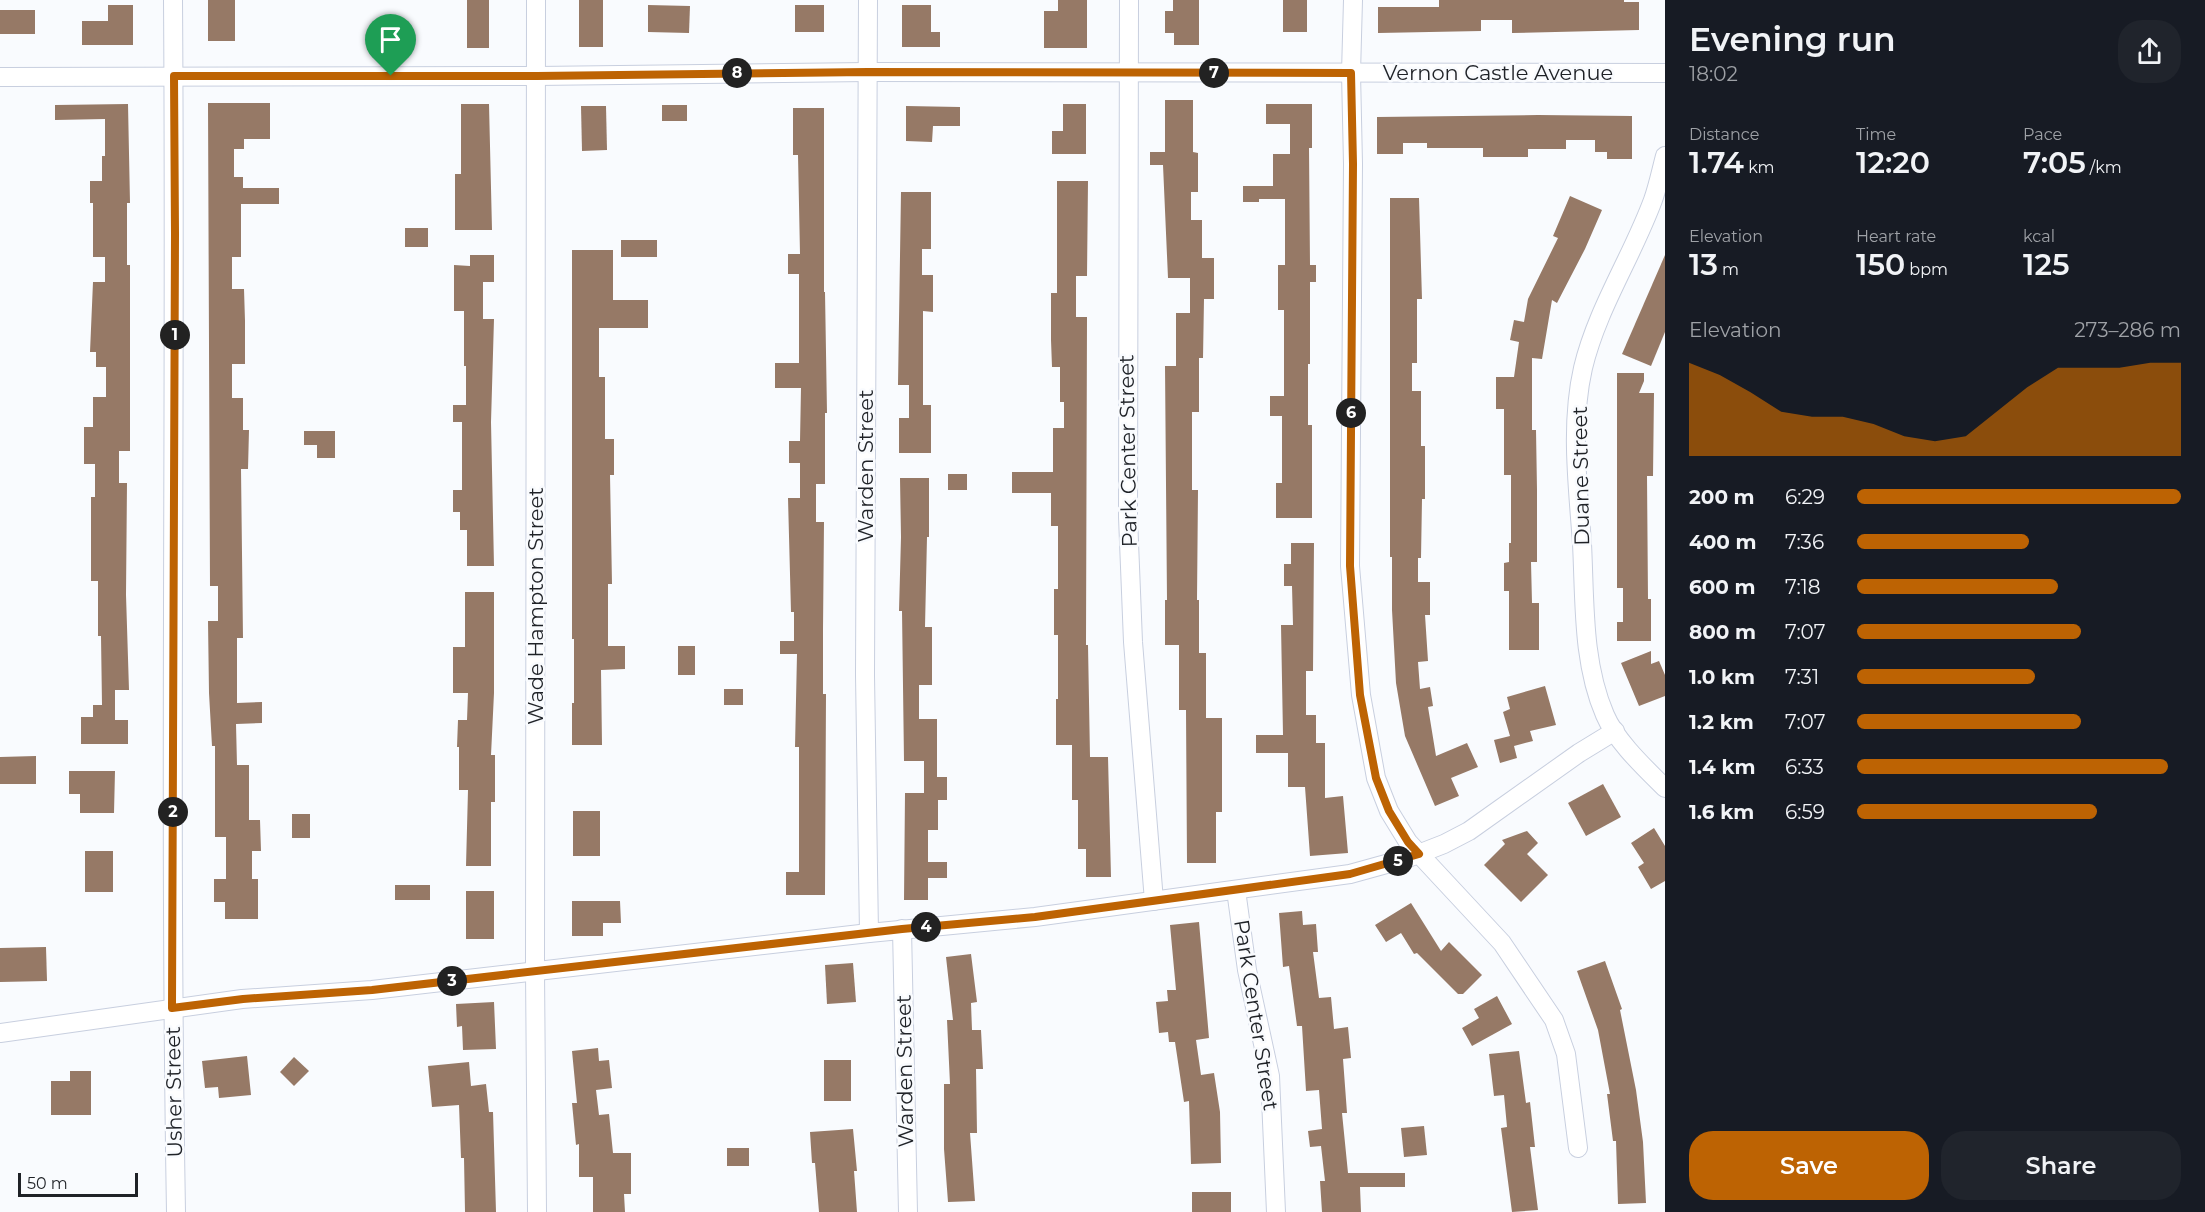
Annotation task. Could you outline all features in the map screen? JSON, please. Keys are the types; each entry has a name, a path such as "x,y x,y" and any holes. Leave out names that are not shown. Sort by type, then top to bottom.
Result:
{"street":[{"name":"Usher Street","path":"173,0 175,246 172,1008 176,1212"},
{"name":"Wade Hampton Street","path":"536,0 537,1212"},
{"name":"Warden Street","path":"868,0 865,675 869,933"},
{"name":"Park Center Street","path":"1129,0 1128,517 1133,642 1154,901"},
{"path":"1353,0 1350,566 1360,695 1376,778 1389,811 1408,842 1502,943 1554,1020 1566,1054 1578,1148"},
{"name":"Vernon Castle Avenue","path":"0,77 537,76 868,72 1665,73"},
{"name":"Duane Street","path":"1665,156 1653,200 1600,318 1583,368 1577,405 1576,447 1588,649 1594,683 1605,716 1615,731 1638,760 1665,788"},
{"path":"0,1032 243,999 372,990 902,929 1035,917 1350,874 1419,854 1469,831 1579,753 1615,731"},
{"name":"Park Center Street","path":"1236,890 1247,970 1270,1076 1276,1212"},
{"name":"Warden Street","path":"902,929 908,1212"}],"building":[{"path":"208,0 235,0 235,41 208,41"},
{"path":"467,0 489,0 489,48 467,48"},
{"path":"579,0 603,0 603,47 579,47"},
{"path":"1058,0 1087,0 1087,48 1044,48 1044,11 1058,11"},
{"path":"1173,0 1199,0 1199,45 1174,45 1174,33 1165,33 1165,11 1173,11"},
{"path":"1283,0 1307,0 1307,32 1283,32"},
{"path":"1439,0 1624,0 1624,2 1639,2 1639,30 1512,33 1512,20 1481,20 1481,31 1378,33 1378,7 1439,7"},
{"path":"108,5 133,5 133,45 82,45 82,21 108,21"},
{"path":"648,5 690,6 689,33 648,32"},
{"path":"795,5 824,5 824,32 795,32"},
{"path":"902,5 931,5 931,32 940,32 940,47 902,47"},
{"path":"0,10 35,10 35,34 0,34"},
{"path":"1165,100 1193,100 1193,152 1198,153 1198,192 1191,192 1191,220 1202,220 1202,258 1214,258 1214,299 1204,299 1203,358 1199,358 1199,412 1192,412 1192,490 1198,490 1197,600 1199,600 1199,653 1206,653 1206,718 1222,718 1222,812 1216,812 1216,863 1187,863 1186,710 1179,710 1179,645 1165,645 1165,600 1167,600 1165,366 1176,366 1176,313 1190,313 1190,278 1168,278 1163,165 1150,165 1150,152 1165,152"},
{"path":"208,103 270,103 270,139 244,139 244,149 234,149 234,177 243,177 243,188 279,188 279,204 241,204 241,257 232,257 232,289 244,289 245,364 232,364 232,398 243,398 243,430 249,430 248,469 241,469 243,638 237,638 237,703 262,702 262,723 236,724 237,765 249,765 249,820 260,820 261,851 252,851 252,879 258,879 258,919 225,919 225,902 214,902 214,879 226,879 226,837 215,837 215,746 212,746 209,693 208,621 218,621 218,586 210,586"},
{"path":"128,104 130,203 127,203 127,265 130,265 130,451 119,451 119,483 127,483 126,595 129,690 115,690 115,720 128,720 128,744 81,744 81,717 93,717 93,705 102,705 98,581 91,581 91,497 95,497 95,464 84,464 84,427 93,427 93,397 106,397 106,367 96,367 96,352 90,352 93,282 105,282 105,257 93,257 93,203 90,203 90,181 102,181 105,119 55,120 55,105"},
{"path":"461,104 489,104 492,230 455,230 455,174 461,174"},
{"path":"1063,104 1086,104 1086,154 1052,154 1052,131 1063,131"},
{"path":"1266,104 1312,104 1312,148 1309,148 1310,265 1316,265 1316,282 1310,282 1308,425 1312,425 1312,518 1276,518 1276,483 1282,483 1282,416 1270,416 1270,396 1284,396 1284,310 1278,310 1278,265 1285,265 1285,199 1259,199 1259,202 1243,202 1243,186 1273,186 1273,154 1290,154 1290,124 1266,124"},
{"path":"662,105 687,105 687,121 662,121"},
{"path":"581,106 606,106 607,150 582,151"},
{"path":"906,106 960,107 960,126 933,126 932,142 906,141"},
{"path":"793,108 824,108 824,292 827,413 825,413 825,484 816,484 816,522 824,522 825,895 786,895 786,872 799,872 799,747 795,747 797,654 780,654 780,641 794,641 788,498 800,498 800,463 789,463 789,441 800,441 801,388 775,388 775,363 799,363 799,274 788,274 788,254 800,254 798,155 793,155"},
{"path":"1632,116 1632,159 1607,159 1607,152 1595,152 1595,140 1566,140 1566,149 1528,149 1528,157 1483,157 1483,148 1427,148 1427,143 1403,143 1403,154 1377,154 1377,117"},
{"path":"1057,181 1088,181 1087,276 1076,276 1076,317 1087,317 1086,645 1088,645 1090,757 1108,757 1111,877 1086,877 1086,849 1078,849 1078,800 1072,800 1072,745 1056,745 1058,635 1054,635 1054,589 1058,589 1058,526 1051,526 1051,493 1012,493 1012,472 1053,472 1053,428 1064,428 1064,402 1060,402 1060,367 1052,367 1051,340 1051,293 1057,293"},
{"path":"901,192 931,192 931,249 922,249 922,275 933,275 933,312 923,311 923,405 931,405 931,453 899,453 899,418 909,418 909,385 898,385"},
{"path":"1570,196 1602,210 1557,303 1552,300 1542,359 1532,358 1532,430 1536,430 1537,562 1531,562 1532,603 1539,603 1539,650 1509,650 1509,591 1504,591 1504,563 1509,562 1509,543 1511,543 1511,475 1504,475 1504,409 1496,409 1496,377 1514,377 1519,342 1510,340 1514,320 1524,322 1528,299 1558,238 1553,236"},
{"path":"1390,198 1419,198 1422,299 1417,299 1417,363 1412,363 1412,391 1421,391 1421,446 1425,446 1425,499 1422,499 1421,558 1418,558 1418,582 1430,582 1430,615 1425,615 1428,661 1418,662 1420,689 1430,687 1433,706 1428,707 1436,756 1467,743 1478,767 1451,778 1459,796 1435,806 1405,736 1396,683 1392,557 1390,557"},
{"path":"405,228 428,228 428,247 405,247"},
{"path":"621,240 657,240 657,257 621,257"},
{"path":"572,250 613,250 613,300 648,300 648,328 599,328 599,377 605,377 605,439 614,439 614,475 610,475 612,584 608,584 608,646 625,646 625,669 601,670 602,745 572,745 574,639 572,639"},
{"path":"470,255 494,255 494,282 483,282 483,319 494,319 491,422 494,566 467,566 467,530 460,530 460,512 453,512 453,490 462,490 462,422 453,422 453,405 466,405 464,311 454,311 454,265 470,266"},
{"path":"1665,255 1665,332 1651,366 1622,354"},
{"path":"1617,373 1644,373 1644,381 1639,393 1654,393 1653,476 1647,476 1648,599 1651,599 1651,641 1617,641 1617,622 1623,622 1623,588 1617,588"},
{"path":"304,431 335,431 335,458 317,458 317,445 304,445"},
{"path":"948,474 967,474 967,490 948,490"},
{"path":"900,478 929,478 925,627 932,627 932,685 919,685 919,719 937,719 937,777 947,777 947,800 938,800 938,830 928,830 928,862 947,862 947,878 928,878 928,900 904,900 905,793 924,793 924,761 904,761 902,611 899,611"},
{"path":"1291,543 1314,543 1313,671 1306,671 1306,715 1316,715 1316,743 1325,743 1325,798 1343,796 1348,853 1310,856 1305,787 1288,787 1288,753 1256,753 1256,735 1283,735 1281,625 1293,625 1292,586 1284,586 1284,564 1291,564"},
{"path":"465,592 494,592 494,693 491,755 495,755 495,802 491,802 491,866 466,866 468,790 459,790 459,747 457,747 458,720 467,720 468,693 453,693 453,647 465,647"},
{"path":"678,646 695,646 695,675 678,675"},
{"path":"1651,651 1651,664 1659,661 1665,675 1665,696 1639,706 1621,663"},
{"path":"1545,686 1556,725 1530,731 1533,741 1514,746 1517,758 1500,763 1494,740 1510,736 1503,712 1510,709 1507,697"},
{"path":"724,689 743,689 743,705 724,705"},
{"path":"36,756 36,784 0,784 0,757"},
{"path":"69,771 115,771 114,813 80,813 80,794 69,794"},
{"path":"1603,784 1621,817 1586,836 1568,803"},
{"path":"573,811 600,811 600,856 573,856"},
{"path":"292,814 310,814 310,838 292,838"},
{"path":"1654,828 1665,846 1665,881 1651,889 1638,867 1644,863 1631,843"},
{"path":"1527,831 1538,843 1527,854 1548,875 1521,902 1484,865 1505,844 1502,840"},
{"path":"85,851 113,851 113,892 85,892"},
{"path":"395,885 430,885 430,900 395,900"},
{"path":"466,891 494,891 494,939 466,939"},
{"path":"572,901 620,901 621,923 603,923 603,936 572,936"},
{"path":"1411,903 1441,951 1449,942 1482,975 1463,994 1458,994 1417,953 1414,954 1401,933 1386,942 1375,925"},
{"path":"1302,911 1303,925 1316,924 1318,952 1313,952 1319,998 1331,997 1334,1029 1348,1027 1351,1058 1343,1059 1347,1113 1342,1113 1348,1173 1405,1173 1405,1187 1360,1187 1361,1212 1322,1212 1320,1181 1325,1181 1321,1146 1310,1147 1308,1131 1322,1129 1319,1090 1306,1091 1302,1026 1297,1026 1289,966 1283,967 1279,913"},
{"path":"1199,922 1209,1038 1196,1040 1201,1075 1214,1073 1220,1112 1221,1163 1191,1164 1189,1101 1184,1102 1175,1042 1169,1042 1168,1032 1159,1033 1156,1002 1168,1001 1167,990 1176,990 1170,925"},
{"path":"46,947 47,981 0,982 0,948"},
{"path":"971,954 977,1002 971,1003 972,1030 981,1030 983,1069 976,1069 977,1133 970,1133 975,1201 948,1202 944,1149 944,1084 950,1084 947,1020 953,1020 946,957"},
{"path":"1605,961 1622,1009 1620,1010 1636,1090 1643,1142 1646,1203 1618,1204 1616,1141 1613,1141 1607,1094 1610,1094 1598,1030 1577,971"},
{"path":"853,963 856,1002 827,1004 825,965"},
{"path":"1497,996 1512,1024 1472,1046 1462,1028 1479,1018 1474,1009"},
{"path":"494,1002 496,1049 463,1050 462,1026 457,1027 456,1004"},
{"path":"598,1048 599,1061 609,1060 612,1088 596,1090 599,1115 609,1114 613,1153 631,1153 631,1194 624,1194 625,1212 593,1212 593,1177 579,1177 579,1144 576,1145 572,1103 577,1103 572,1051"},
{"path":"1519,1051 1526,1103 1530,1102 1535,1147 1530,1147 1538,1210 1512,1212 1501,1128 1507,1127 1504,1095 1494,1096 1489,1054"},
{"path":"247,1056 251,1095 219,1098 218,1087 205,1088 202,1061"},
{"path":"294,1057 309,1071 294,1086 280,1072"},
{"path":"824,1060 851,1060 851,1101 824,1101"},
{"path":"469,1062 471,1086 486,1084 489,1112 493,1112 496,1212 465,1212 464,1158 461,1158 459,1105 432,1107 428,1066"},
{"path":"70,1071 91,1071 91,1115 51,1115 51,1081 70,1081"},
{"path":"1424,1126 1427,1155 1404,1157 1401,1128"},
{"path":"853,1129 857,1171 854,1171 857,1212 819,1212 810,1132"},
{"path":"727,1148 749,1148 749,1166 727,1166"},
{"path":"1192,1192 1231,1192 1231,1212 1192,1212"}],"route":[{"path":"868,72 1351,73 1353,164 1350,566 1360,695 1376,778 1389,811 1408,842 1419,854 1350,874 1035,917 902,929 372,990 243,999 172,1008 174,76 391,76 868,72"}]}
